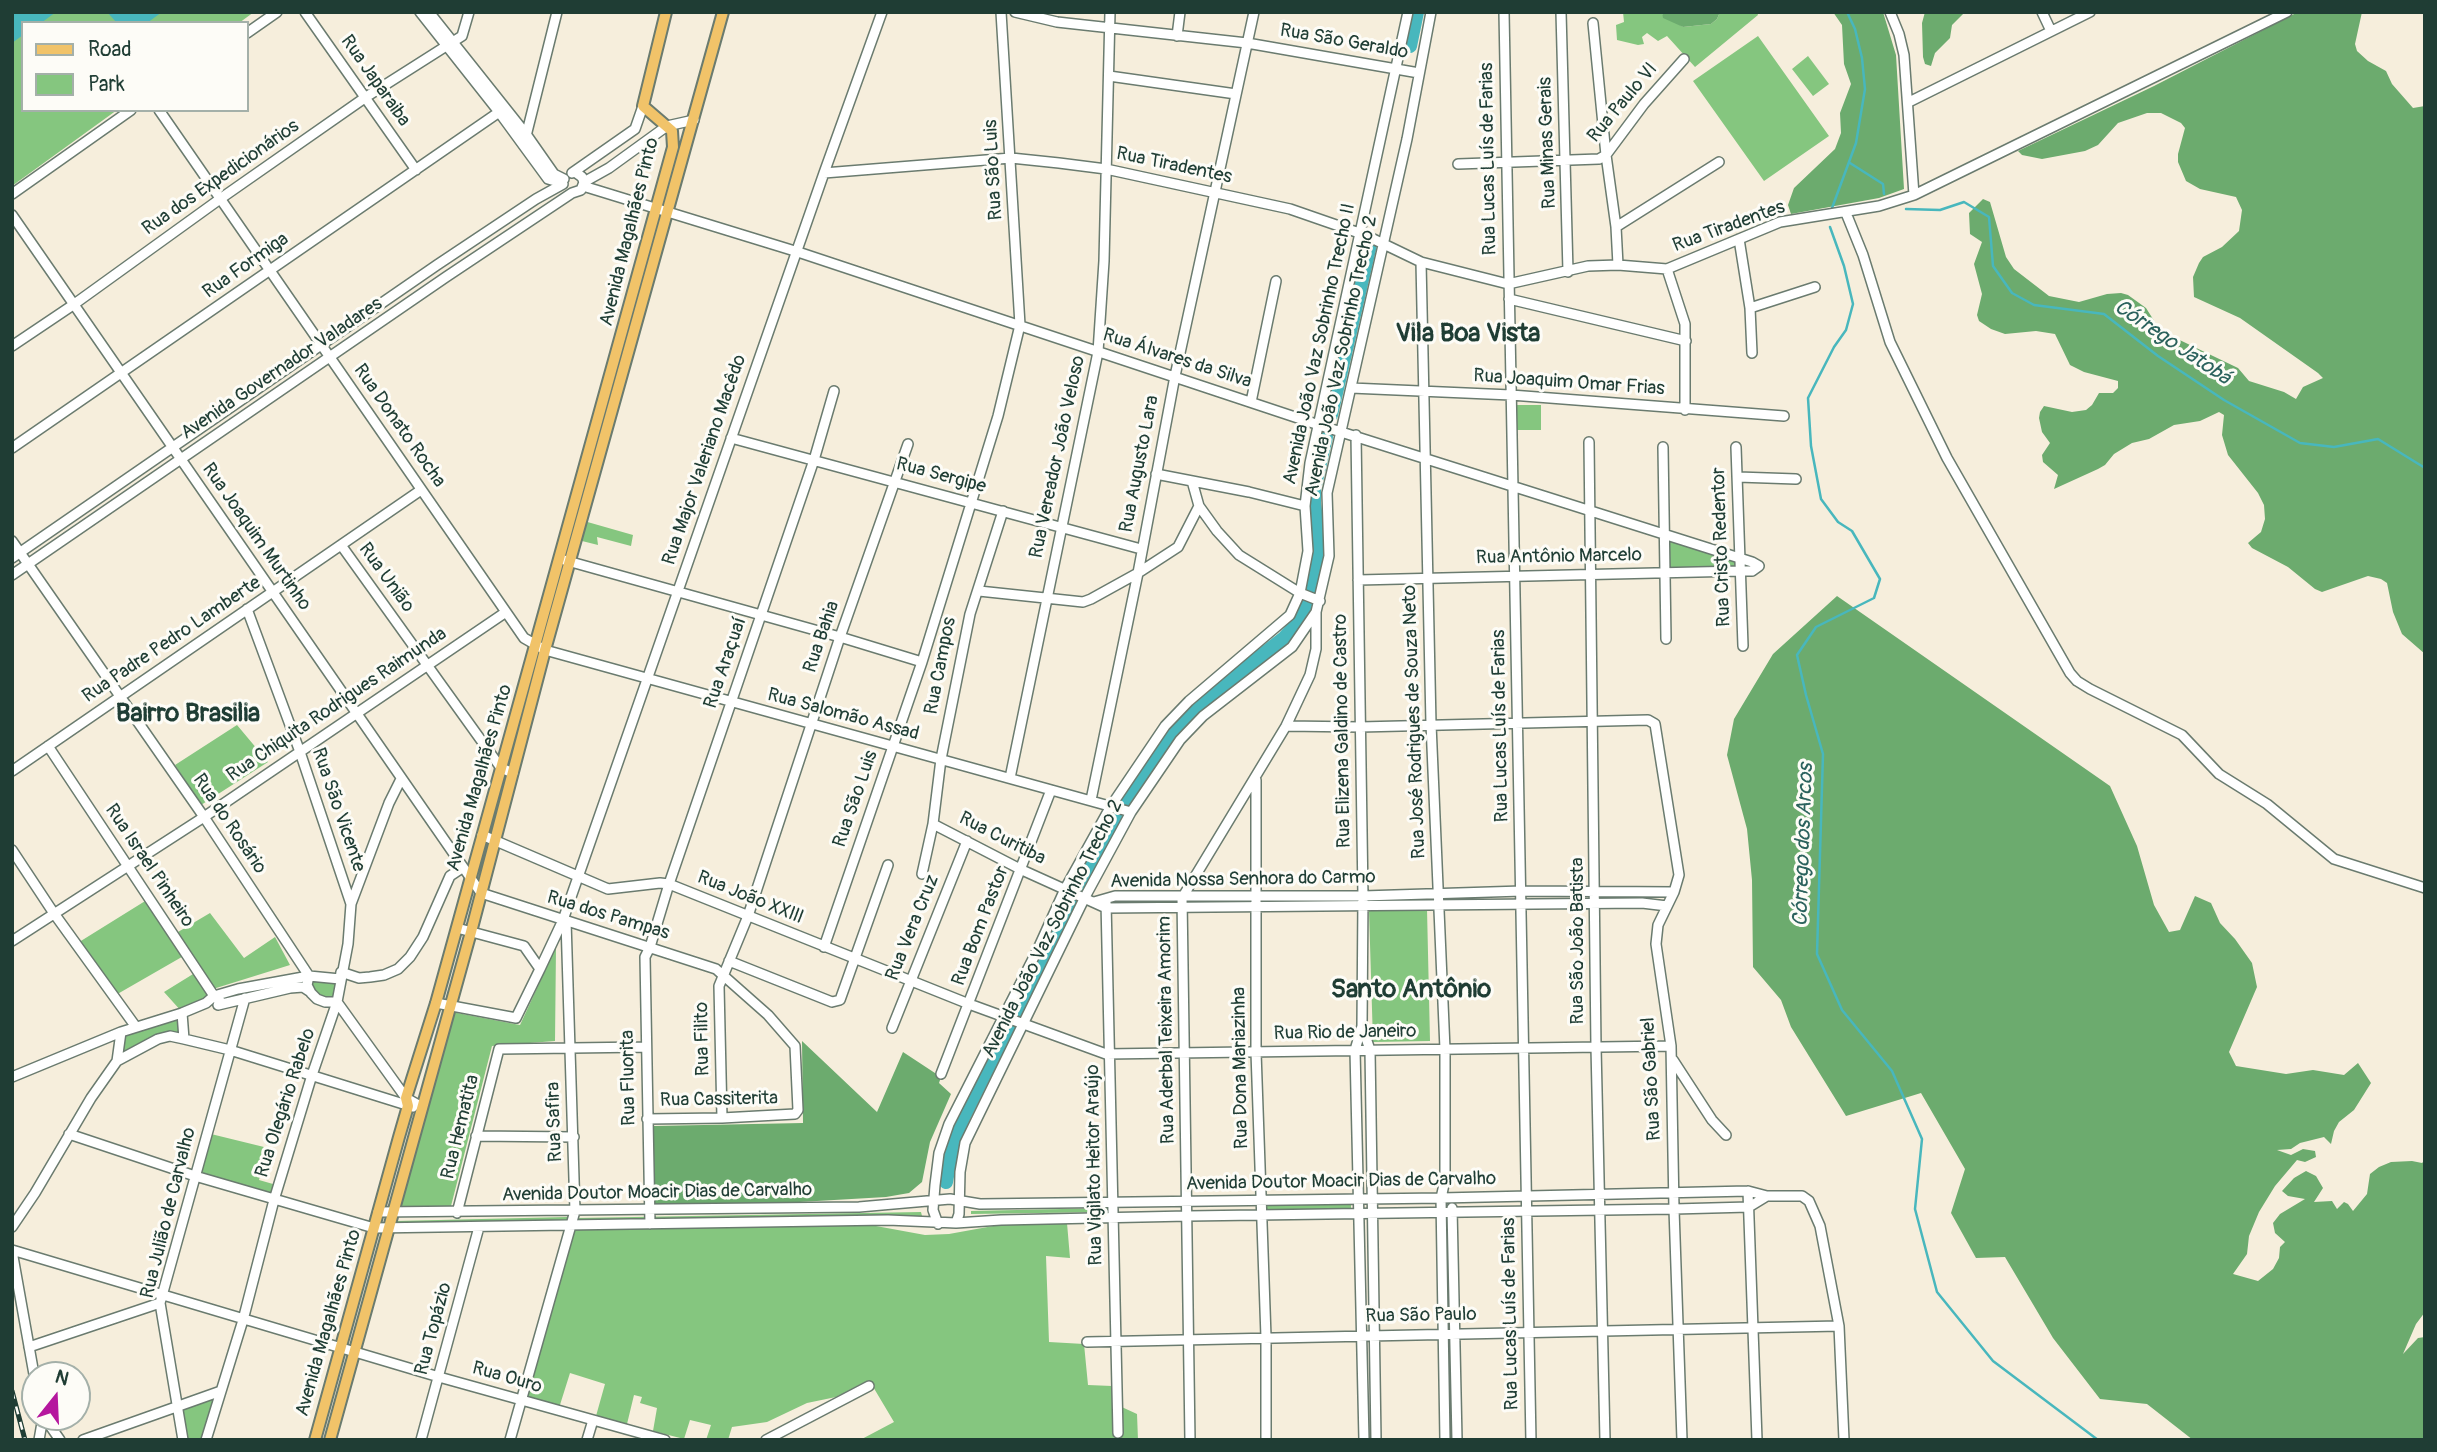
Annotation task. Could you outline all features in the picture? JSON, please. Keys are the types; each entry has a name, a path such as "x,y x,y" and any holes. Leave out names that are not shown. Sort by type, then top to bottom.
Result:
{"main road":[{"path":"666,12 643,106 667,126"},
{"name":"Avenida Magalhães Pinto","path":"621,357 669,211 723,12"},
{"name":"Avenida Magalhães Pinto","path":"315,1440 457,928 470,879 468,867 482,835 540,648 621,357 673,147 672,131 667,126"},
{"name":"Avenida Magalhães Pinto","path":"330,1440 471,932 513,773 540,648"},
{"path":"468,867 487,871"},
{"path":"354,1300 368,1304"}],"street":[{"path":"248,32 277,12"},
{"name":"Rua Japaraiba","path":"305,12 416,170"},
{"path":"420,12 502,110 526,134 554,174 572,193 667,126 693,123"},
{"path":"429,12 449,44"},
{"path":"449,44 462,36 469,12"},
{"path":"523,145 557,12"},
{"name":"Rua Major Valeriano Macêdo","path":"565,921 731,438 882,12"},
{"name":"Rua São Luis","path":"824,947 922,662 998,416 1020,325 1002,12"},
{"name":"Rua São Geraldo","path":"1015,12 1057,22 1109,29 1247,43 1419,73"},
{"name":"Rua Vereador João Veloso","path":"1010,778 1098,352 1110,12"},
{"path":"1177,36 1180,12"},
{"name":"Rua Augusto Lara","path":"1091,800 1213,192 1254,12"},
{"name":"Avenida João Vaz Sobrinho Trecho II","path":"935,1200 943,1138 1066,889 1113,806 1165,726 1189,701 1290,615 1302,594 1308,551 1305,506 1310,463 1362,234 1408,12"},
{"name":"Avenida João Vaz Sobrinho Trecho 2","path":"956,1223 965,1143 1130,812 1180,740 1203,716 1292,647 1316,612 1329,555 1327,493 1339,430 1351,388 1379,242 1407,139 1431,12"},
{"name":"Rua Lucas Luís de Farias","path":"1504,12 1531,1440"},
{"name":"Rua Minas Gerais","path":"1561,12 1568,272"},
{"path":"1889,12 1905,55 1914,195"},
{"path":"2042,12 2051,31"},
{"path":"1909,102 2090,12"},
{"name":"Rua Tiradentes","path":"824,173 1011,158 1106,169 1290,209 1362,234 1421,262 1508,284 1588,267 1618,265 1667,269 1780,222 1879,206 1914,195 2287,12"},
{"path":"1593,23 1618,265"},
{"name":"Rua dos Expedicionários","path":"12,346 366,97 449,44"},
{"name":"Rua Paulo VI","path":"1458,164 1599,159 1606,155 1644,104 1684,59"},
{"path":"1109,76 1236,94"},
{"path":"563,182 570,173 635,129 643,106"},
{"path":"502,110 548,179 563,182"},
{"name":"Rua Formiga","path":"12,448 502,110"},
{"path":"12,194 128,112"},
{"name":"Rua Donato Rocha","path":"160,112 524,638 540,648"},
{"path":"1616,227 1719,162"},
{"path":"575,172 584,184"},
{"name":"Avenida Governador Valadares","path":"16,555 563,182"},
{"name":"Rua Álvares da Silva","path":"584,184 1759,566"},
{"name":"Avenida Governador Valadares","path":"12,575 572,193"},
{"path":"1846,212 1863,255 1890,342 1947,458 2070,673 2090,689 2182,735 2220,774 2267,804 2334,859 2425,888"},
{"name":"Rua Joaquim Murtinho","path":"12,215 401,779 468,867"},
{"path":"1739,239 1750,308 1752,353"},
{"name":"Rua José Rodrigues de Souza Neto","path":"1421,262 1431,724 1445,1049 1445,1180 1441,1198 1445,1440"},
{"path":"438,265 446,277"},
{"path":"1667,269 1685,324 1685,410"},
{"path":"1251,402 1276,281"},
{"path":"1750,308 1815,287"},
{"path":"1509,299 1686,341"},
{"name":"Rua Joaquim Omar Frias","path":"1351,388 1511,395 1784,416"},
{"name":"Rua Araçuaí","path":"650,947 814,460 834,391"},
{"name":"Rua Elizena Galdino de Castro","path":"1354,1050 1362,1027 1363,907 1356,435"},
{"name":"Rua Sergipe","path":"731,438 1141,549"},
{"name":"Rua São João Batista","path":"1588,442 1605,1440"},
{"name":"Rua Bahia","path":"729,961 748,915 840,637 908,444"},
{"path":"1663,447 1666,639"},
{"name":"Rua Cristo Redentor","path":"1737,447 1743,646"},
{"path":"1156,474 1305,506"},
{"path":"1738,477 1796,479"},
{"path":"1192,481 1199,506 1239,555 1302,594 1318,600"},
{"name":"Rua Padre Pedro Lamberte","path":"12,771 421,490"},
{"path":"979,591 1083,602 1138,573 1178,547 1199,506"},
{"name":"Rua Campos","path":"922,874 933,824 941,759 970,614 1003,511"},
{"name":"Rua do Rosário","path":"12,541 16,555 28,564 204,817 306,977 311,993"},
{"name":"Rua União","path":"341,545 501,768"},
{"path":"565,560 922,662"},
{"name":"Rua Antônio Marcelo","path":"1358,580 1740,571 1759,566"},
{"name":"Rua São Vicente","path":"247,609 300,752 351,904"},
{"name":"Rua Chiquita Rodrigues Raimunda","path":"12,941 204,817 506,612"},
{"name":"Rua Aderbal Teixeira Amorim","path":"1190,1440 1182,898 1256,779 1286,726 1310,675 1316,649 1316,612"},
{"name":"Rua Salomão Assad","path":"540,648 1130,812"},
{"name":"Rua São Gabriel","path":"1592,722 1648,720 1655,724 1679,875 1658,925 1656,944 1672,1059 1682,1440"},
{"path":"1286,726 1592,722"},
{"name":"Rua Israel Pinheiro","path":"48,746 214,996 222,1003"},
{"path":"501,768 513,773"},
{"name":"Rua Olegário Rabelo","path":"205,1440 243,1320 274,1200 337,1002 348,944 351,904 388,803 401,779"},
{"name":"Rua Dona Mariazinha","path":"1256,779 1256,1052 1266,1337 1265,1440"},
{"name":"Rua Bom Pastor","path":"941,1074 1051,790"},
{"name":"Rua Curitiba","path":"933,824 1022,870 1087,899"},
{"name":"Rua João XXlll","path":"482,835 608,889 669,884 1022,1024"},
{"name":"Rua Vera Cruz","path":"892,1028 967,841"},
{"path":"12,850 136,1027"},
{"path":"729,961 832,1002 840,1000 888,865"},
{"path":"12,1077 121,1032 182,1013 206,1003 214,996 238,989 306,977 340,979 341,972 359,978 370,977 398,969 423,937 450,876 468,867"},
{"path":"470,879 481,893"},
{"name":"Avenida Nossa Senhora do Carmo","path":"1087,899 1522,891 1674,892"},
{"name":"Rua dos Pampas","path":"481,893 706,965 724,974"},
{"name":"Rua Vigilato Heitor Araújo","path":"1106,897 1118,1433"},
{"name":"Avenida Nossa Senhora do Carmo","path":"1087,899 1106,908 1182,909 1642,903 1667,906"},
{"path":"436,1003 516,1018 565,921"},
{"name":"Rua Safira","path":"510,1440 575,1211 565,921"},
{"path":"457,928 524,946 540,969"},
{"name":"Rua Fluorita","path":"650,947 645,957 650,1224"},
{"name":"Rua Filito","path":"722,1118 719,986 729,961"},
{"name":"Rua Cassiterita","path":"647,1119 791,1116 798,1110 795,1046 768,1015 724,974"},
{"path":"206,1003 222,1003 303,987 317,999 337,1002 407,1102"},
{"name":"Rua Julião de Carvalho","path":"183,1440 161,1299 244,998"},
{"path":"182,1013 184,1039"},
{"name":"Rua Rio de Janeiro","path":"1022,1024 1100,1053 1110,1054 1671,1046"},
{"name":"Rua Elizena Galdino de Castro","path":"1362,1027 1370,1050 1370,1199 1376,1440"},
{"path":"12,1227 117,1061 121,1032"},
{"path":"117,1061 158,1038 170,1036 230,1050 422,1108"},
{"path":"570,1048 645,1047"},
{"name":"Rua Hematita","path":"457,1213 499,1049 570,1048"},
{"path":"1354,1050 1364,1440"},
{"path":"1672,1059 1712,1120 1726,1135"},
{"path":"1356,1118 1370,1117"},
{"name":"Avenida Doutor Moacir Dias de Carvalho","path":"69,1134 195,1176 374,1228 888,1220 938,1224 1114,1217 1749,1207"},
{"path":"476,1136 574,1137"},
{"name":"Rua José Rodrigues de Souza Neto","path":"1445,1180 1452,1198"},
{"path":"1748,1191 1757,1440"},
{"name":"Avenida Doutor Moacir Dias de Carvalho","path":"378,1212 393,1214 823,1208 919,1204 935,1200 980,1204 1113,1203 1748,1191 1767,1196 1802,1196 1808,1201 1821,1226 1839,1326"},
{"path":"1749,1207 1767,1196"},
{"path":"1452,1198 1457,1440"},
{"path":"935,1200 933,1214 938,1224"},
{"path":"823,1208 824,1221"},
{"name":"Rua Topázio","path":"421,1440 479,1227"},
{"path":"12,1250 31,1361"},
{"name":"Rua Ouro","path":"12,1250 161,1299 663,1439"},
{"path":"29,1348 161,1299"},
{"path":"1839,1326 1844,1440"},
{"name":"Rua São Paulo","path":"1087,1342 1361,1334 1839,1326"},
{"path":"766,1440 869,1386"},
{"path":"83,1440 221,1391"},
{"path":"587,1440 593,1420"}],"green space":[{"path":"12,12 254,12 242,21 21,21 21,112 114,112 12,186"},
{"path":"1623,12 1662,12 1683,27 1711,24 1720,12 1757,12 1758,15 1695,67 1667,36 1658,41 1647,33 1642,37 1644,44 1638,45 1617,40 1616,25 1624,22"},
{"path":"1662,12 1720,12 1711,24 1683,27 1663,18"},
{"path":"1833,12 1883,12 1896,55 1904,189 1879,198 1791,214 1788,205 1794,188 1835,149 1841,133 1840,113 1851,84 1844,64 1842,25"},
{"path":"1925,12 1965,12 1952,25 1950,38 1935,53 1931,66 1925,64 1923,57 1922,23"},
{"path":"2298,12 2362,12 2355,44 2357,51 2386,71 2392,84 2413,108 2425,106 2425,654 2402,634 2393,612 2387,583 2381,579 2368,576 2322,592 2288,567 2252,548 2248,543 2261,532 2265,519 2264,505 2258,493 2228,455 2222,435 2224,415 2219,412 2200,421 2174,425 2149,439 2132,443 2114,454 2105,465 2054,489 2058,475 2043,462 2042,455 2050,443 2042,432 2040,412 2044,406 2072,412 2086,410 2099,393 2113,393 2118,388 2118,381 2084,372 2070,365 2055,334 2036,331 2005,334 1979,321 1977,315 1982,294 1974,264 1982,242 1970,234 1969,213 1983,199 1990,202 2006,257 2014,269 2049,296 2079,302 2107,294 2128,295 2146,308 2163,332 2238,368 2249,381 2284,392 2296,399 2303,387 2323,378 2240,318 2194,297 2193,277 2199,263 2203,257 2222,247 2239,231 2242,210 2236,197 2200,189 2186,181 2178,162 2185,128 2181,123 2161,113 2147,113 2118,123 2098,145 2085,151 2042,159 2022,155 2018,151 2154,86"},
{"path":"1758,36 1829,136 1764,181 1693,81"},
{"path":"1808,56 1829,84 1813,96 1792,69"},
{"path":"1517,405 1541,405 1541,430 1517,430"},
{"path":"584,521 633,535 631,546 597,537 598,545 578,540"},
{"path":"1668,539 1737,560 1736,569 1668,569"},
{"path":"1837,596 2110,786 2137,846 2154,905 2169,932 2180,930 2195,896 2211,903 2220,923 2252,963 2257,987 2229,1052 2236,1066 2286,1074 2313,1070 2344,1075 2358,1063 2371,1083 2354,1110 2339,1122 2331,1144 2324,1137 2300,1143 2291,1149 2277,1150 2291,1155 2303,1149 2315,1151 2316,1157 2305,1162 2297,1160 2275,1186 2259,1212 2249,1236 2247,1254 2233,1274 2258,1281 2273,1269 2279,1258 2280,1247 2285,1242 2275,1233 2273,1223 2280,1214 2305,1199 2288,1196 2282,1191 2294,1178 2306,1171 2316,1176 2323,1188 2314,1202 2332,1201 2337,1209 2344,1202 2353,1211 2367,1194 2370,1174 2379,1167 2391,1162 2422,1163 2425,1160 2425,1312 2416,1324 2403,1354 2418,1338 2425,1337 2424,1440 2193,1440 2147,1404 2100,1399 2053,1338 2005,1257 1976,1258 1951,1213 1965,1169 1921,1093 1846,1116 1791,1027 1781,1000 1753,967 1752,880 1747,829 1727,755 1734,719 1773,654"},
{"path":"237,725 268,762 201,805 175,765"},
{"path":"150,898 187,954 114,996 76,944"},
{"path":"1427,909 1430,1041 1373,1042 1369,911"},
{"path":"210,913 244,958 275,937 290,965 213,989 178,932"},
{"path":"556,947 555,1041 492,1046 451,1206 395,1206 452,1012 520,1025"},
{"path":"198,971 214,996 182,1013 184,1039 168,1037 117,1061 121,1032 182,1012 164,992"},
{"path":"307,979 340,979 337,1002 325,1002 302,985 222,1002 217,997"},
{"path":"802,1041 877,1112 903,1052 941,1077 939,1083 951,1094 930,1142 922,1182 909,1193 886,1197 765,1204 653,1205 654,1126 803,1123"},
{"path":"211,1134 264,1147 261,1157 265,1159 259,1180 273,1184 271,1196 200,1173"},
{"path":"1351,1204 1351,1209 1265,1211 1265,1206"},
{"path":"1108,1208 1108,1212 971,1214 971,1211"},
{"path":"921,1212 922,1216 577,1222 577,1218"},
{"path":"567,1217 568,1223 395,1226 396,1221"},
{"path":"1067,1223 1070,1258 1046,1256 1049,1342 1084,1344 1088,1385 1112,1386 1113,1403 1137,1414 1138,1440 860,1440 894,1422 869,1380 836,1397 807,1403 767,1422 732,1427 728,1440 706,1440 711,1425 690,1420 684,1439 653,1431 657,1408 640,1403 642,1397 634,1395 627,1424 596,1416 605,1384 570,1373 559,1408 525,1399 572,1230 695,1225 865,1224 925,1235 949,1234 1004,1224"},
{"path":"221,1391 206,1440 183,1440 178,1406"}],"water":[{"path":"12,12 56,12 44,21 21,21 21,36 12,43"},
{"path":"107,12 162,12 150,21 115,21"}],"waterway":[{"path":"1410,46 1417,12"},
{"name":"Córrego dos Arcos","path":"1832,208 1856,143 1865,89 1862,58 1855,29 1847,12"},
{"name":"Córrego Jatobá","path":"1850,163 1883,184 1884,194"},
{"name":"Córrego Jatobá","path":"1906,209 1940,210 1964,202 1989,217 1993,266 2012,293 2034,305 2104,314 2158,356 2224,400 2300,443 2334,447 2378,439 2425,468"},
{"name":"Córrego dos Arcos","path":"1830,227 1844,266 1853,304 1846,330 1834,347 1808,398 1811,446 1821,499 1838,522 1852,531 1880,579 1874,598 1816,627 1797,655 1823,754 1817,954 1842,1010 1892,1071 1922,1139 1915,1209 1937,1292 1993,1361 2098,1440"},
{"path":"1331,415 1370,245"},
{"path":"946,1182 953,1141 963,1118 1079,883 1126,797 1172,732 1195,707 1284,638 1296,625 1304,608 1317,560 1319,541 1314,489 1326,437"}],"railway":[{"path":"12,1391 25,1440"}],"district":[{"name":"Vila Boa Vista","path":"1468,334"},
{"name":"Bairro Brasilia","path":"188,714"},
{"name":"Santo Antônio","path":"1411,990"}]}
